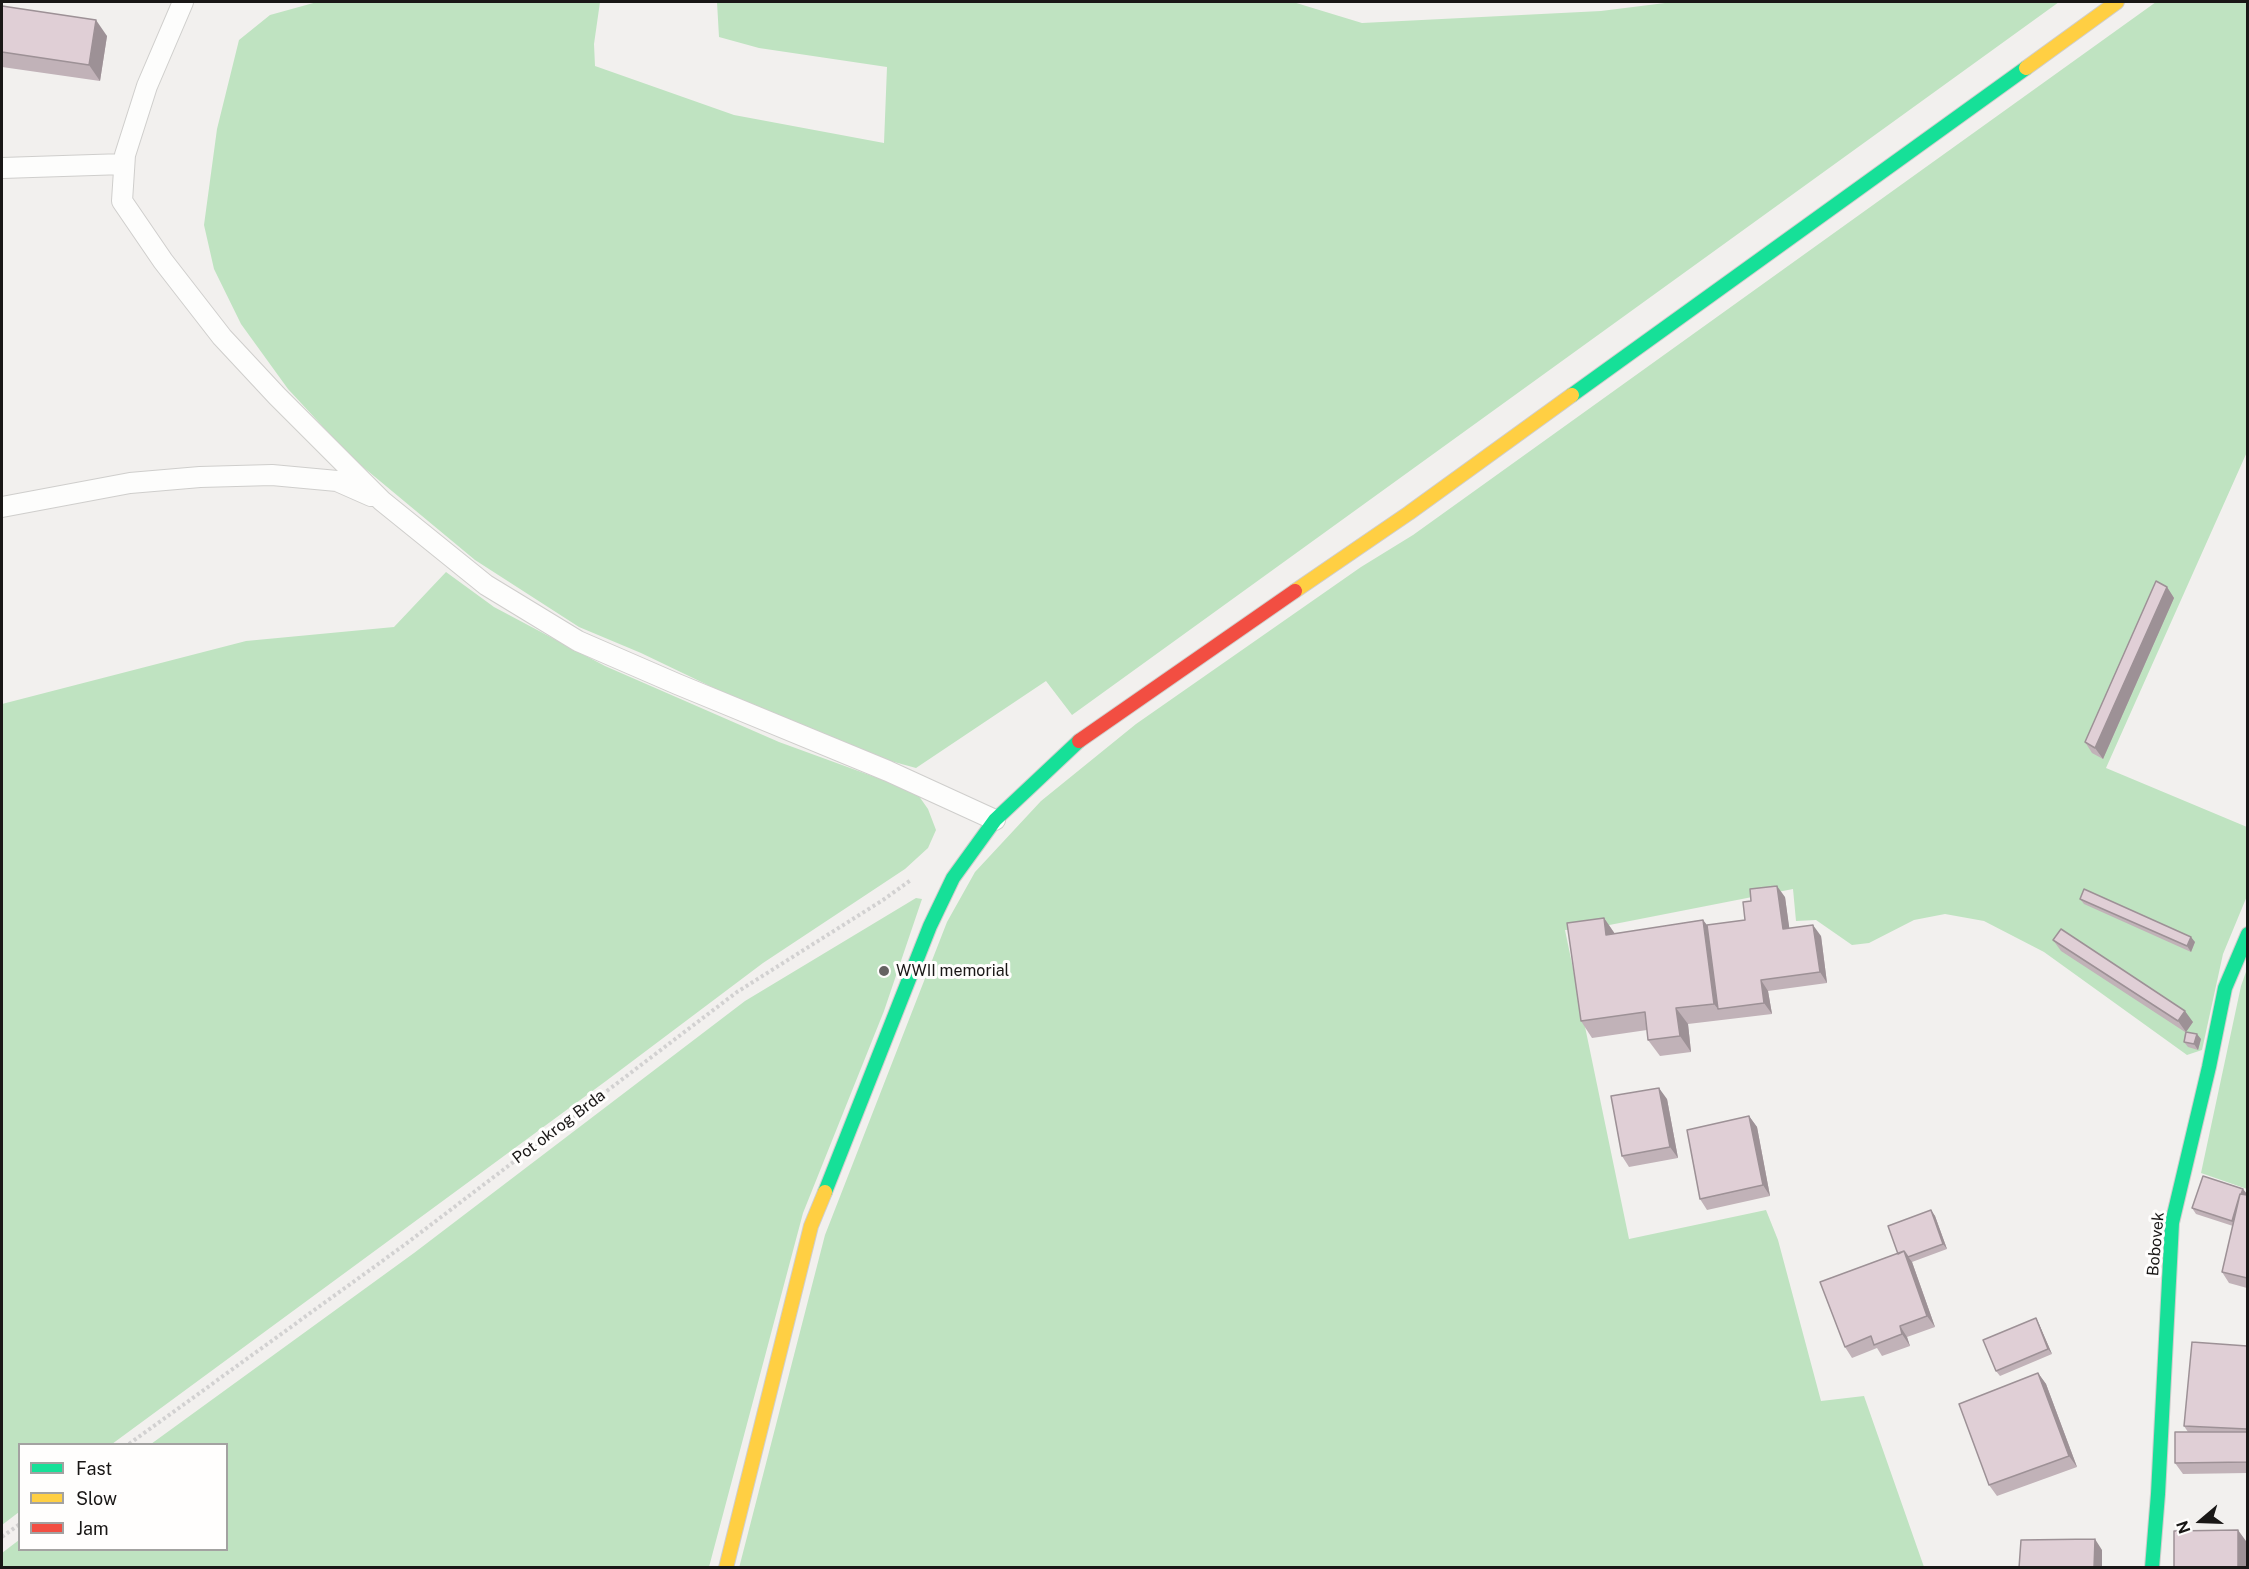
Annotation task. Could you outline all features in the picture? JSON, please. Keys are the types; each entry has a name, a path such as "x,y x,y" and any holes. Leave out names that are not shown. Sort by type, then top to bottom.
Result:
{"street":[{"path":"726,1568 812,1226 930,926 953,878 995,820 1082,738 1409,513 2116,2"},
{"name":"Bobovek","path":"2152,1568 2172,1223 2225,988 2247,934"}],"lane":[{"path":"183,2 147,86 125,155 122,201 163,261 222,337 277,396 382,501 486,585 579,641 888,771 995,820"},
{"path":"2,168 124,164"},
{"path":"2,507 129,483 200,477 272,475 338,481 382,501"}],"path":[{"name":"Pot okrog Brda","path":"130,1443 403,1246 737,992 883,900 920,873"},
{"path":"2,1537 18,1525"}],"green space":[{"path":"317,2 600,2 594,44 595,66 734,115 884,143 887,67 759,48 719,37 717,2 1293,2 1362,23 1601,11 1673,2 2059,2 1072,715 1046,681 916,768 887,760 716,689 641,653 579,627 475,560 351,457 288,389 241,324 214,269 204,225 217,129 239,40 270,15"},
{"path":"2156,2 2247,2 2247,452 2106,768 2247,827 2247,896 2223,954 2202,1050 2187,1055 2044,952 1984,921 1945,914 1914,920 1869,943 1852,945 1816,920 1796,921 1793,889 1589,929 1565,930 1629,1239 1766,1210 1778,1240 1821,1401 1864,1396 1924,1567 739,1568 825,1235 947,922 975,872 1041,801 1136,724 1361,567 1413,535"},
{"path":"446,572 494,607 605,666 779,742 916,792 928,809 936,830 928,848 905,869 763,963 113,1443 18,1443 18,1513 2,1525 2,704 246,641 394,627"},
{"path":"916,898 922,899 884,1011 803,1213 709,1567 2,1568 2,1553 18,1541 18,1551 228,1551 228,1443 152,1443 414,1253 745,1001"},
{"path":"2247,969 2247,1189 2201,1173 2241,986"}],"building":[{"path":"2,6 96,20 89,65 2,52"},
{"path":"2156,581 2167,587 2095,748 2085,742"},
{"path":"1777,886 1783,929 1813,925 1820,972 1761,980 1764,1003 1718,1009 1707,925 1745,920 1743,902 1751,901 1750,889"},
{"path":"2084,889 2191,937 2187,946 2080,899"},
{"path":"1604,918 1606,935 1703,920 1714,1004 1676,1008 1680,1036 1648,1040 1645,1012 1581,1021 1567,923"},
{"path":"2061,929 2185,1011 2178,1021 2053,940"},
{"path":"2186,1032 2197,1034 2194,1044 2184,1042"},
{"path":"1659,1088 1670,1147 1622,1156 1611,1096"},
{"path":"1749,1116 1763,1185 1700,1199 1687,1130"},
{"path":"2203,1176 2243,1189 2232,1221 2192,1208"},
{"path":"2240,1194 2247,1195 2247,1278 2222,1272"},
{"path":"1931,1210 1943,1244 1908,1257 1904,1251 1898,1254 1888,1226"},
{"path":"1904,1251 1927,1316 1900,1326 1902,1334 1874,1345 1871,1336 1845,1347 1820,1282"},
{"path":"2036,1318 2048,1349 1996,1371 1983,1340"},
{"path":"2192,1342 2247,1346 2247,1429 2184,1426"},
{"path":"2038,1373 2069,1456 1989,1485 1959,1404"},
{"path":"2175,1432 2247,1432 2247,1462 2175,1463"},
{"path":"2238,1530 2238,1568 2174,1568 2174,1531"},
{"path":"2095,1539 2094,1568 2019,1568 2021,1540"}],"traffic: fast":[{"path":"1572,395 2026,68"},
{"path":"825,1192 930,926 953,878 995,820 1079,741"},
{"path":"2152,1568 2172,1223 2225,988 2248,934"}],"traffic: slow":[{"path":"2026,68 2117,2"},
{"path":"1295,591 1409,513 1572,395"},
{"path":"726,1568 811,1226 825,1192"}],"traffic: jam":[{"path":"1079,741 1295,591"}],"place":[{"name":"WWII memorial","path":"884,971"}]}
